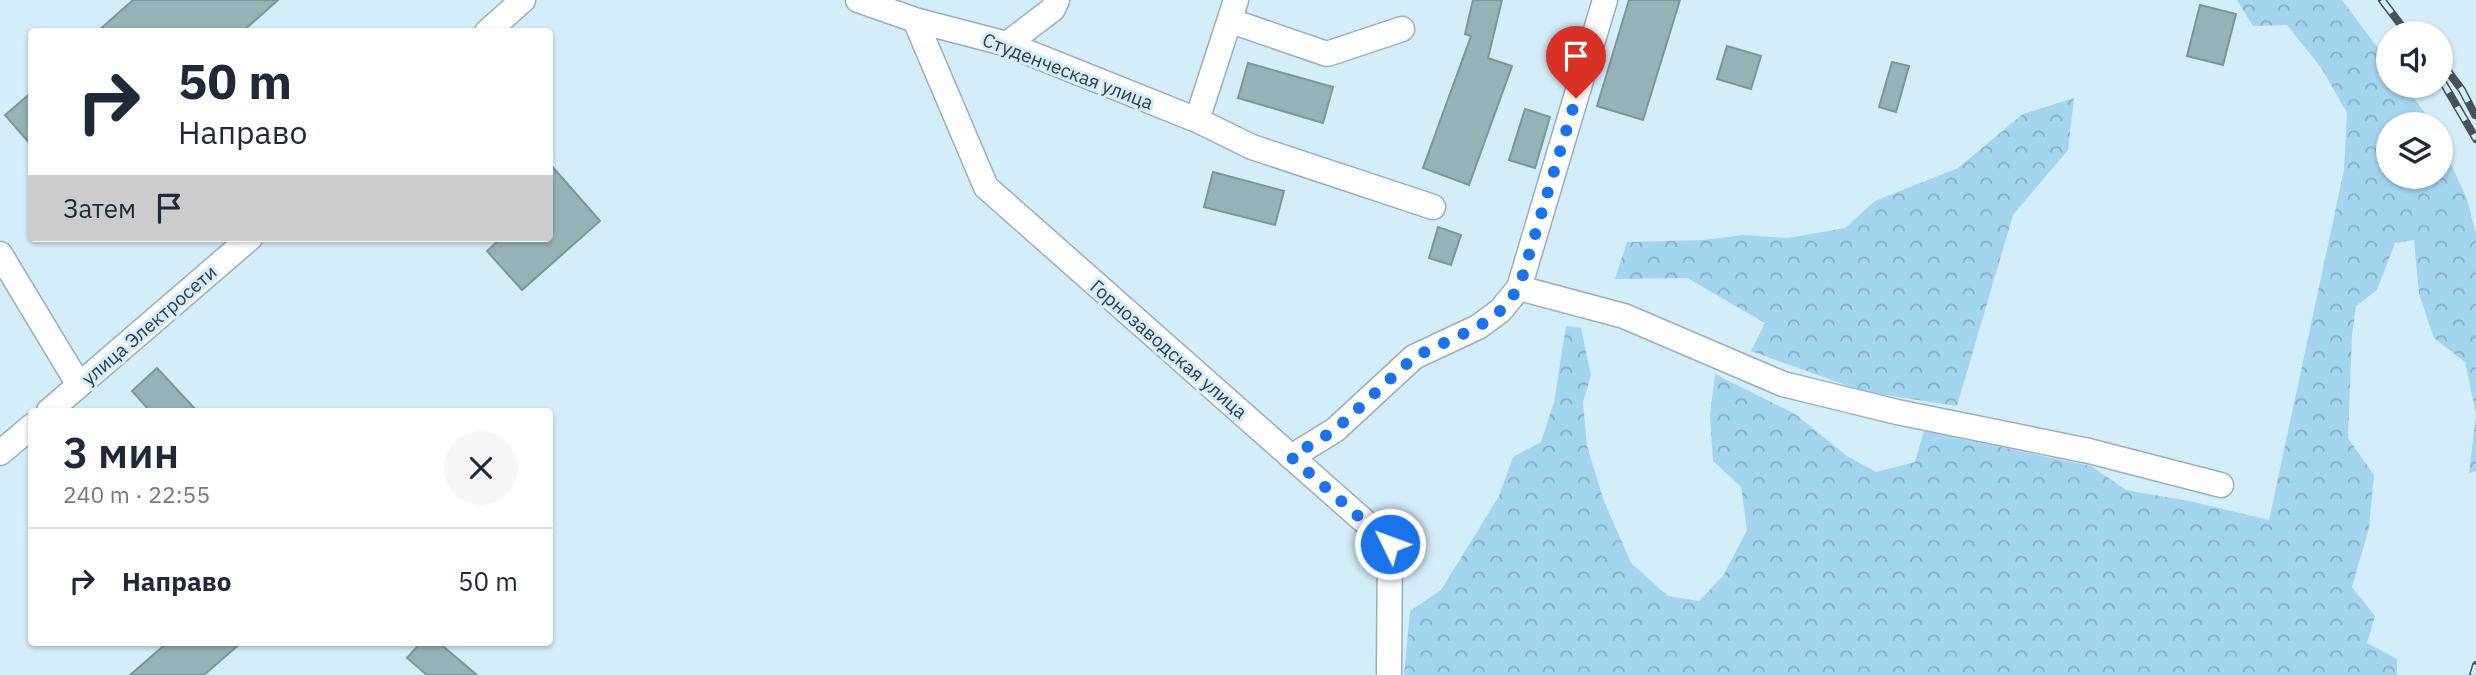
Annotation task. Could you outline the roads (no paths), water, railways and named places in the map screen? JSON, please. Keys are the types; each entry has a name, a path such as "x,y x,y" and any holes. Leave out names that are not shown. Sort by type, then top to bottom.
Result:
{"street":[{"path":"492,28 523,0"},
{"name":"Студенческая улица","path":"858,0 915,20 1007,44 1197,120 1252,147 1433,208"},
{"path":"1007,44 1053,9 1057,0"},
{"path":"1291,457 1335,430 1414,357 1478,327 1500,311 1519,288 1605,0"},
{"path":"1197,120 1234,11 1327,54 1402,29"},
{"name":"Горнозаводская улица","path":"915,20 986,187 1390,544 1389,675"},
{"name":"улица Электросети","path":"52,408 245,242"},
{"path":"0,254 79,385"},
{"path":"1519,288 1624,316 1783,384 1897,412 2089,451 2221,485"},
{"path":"0,453 28,429"}],"railway":[{"path":"2382,0 2398,21"},
{"path":"2453,78 2475,115"},
{"path":"2452,98 2476,139"},
{"path":"2473,675 2476,665"}]}
